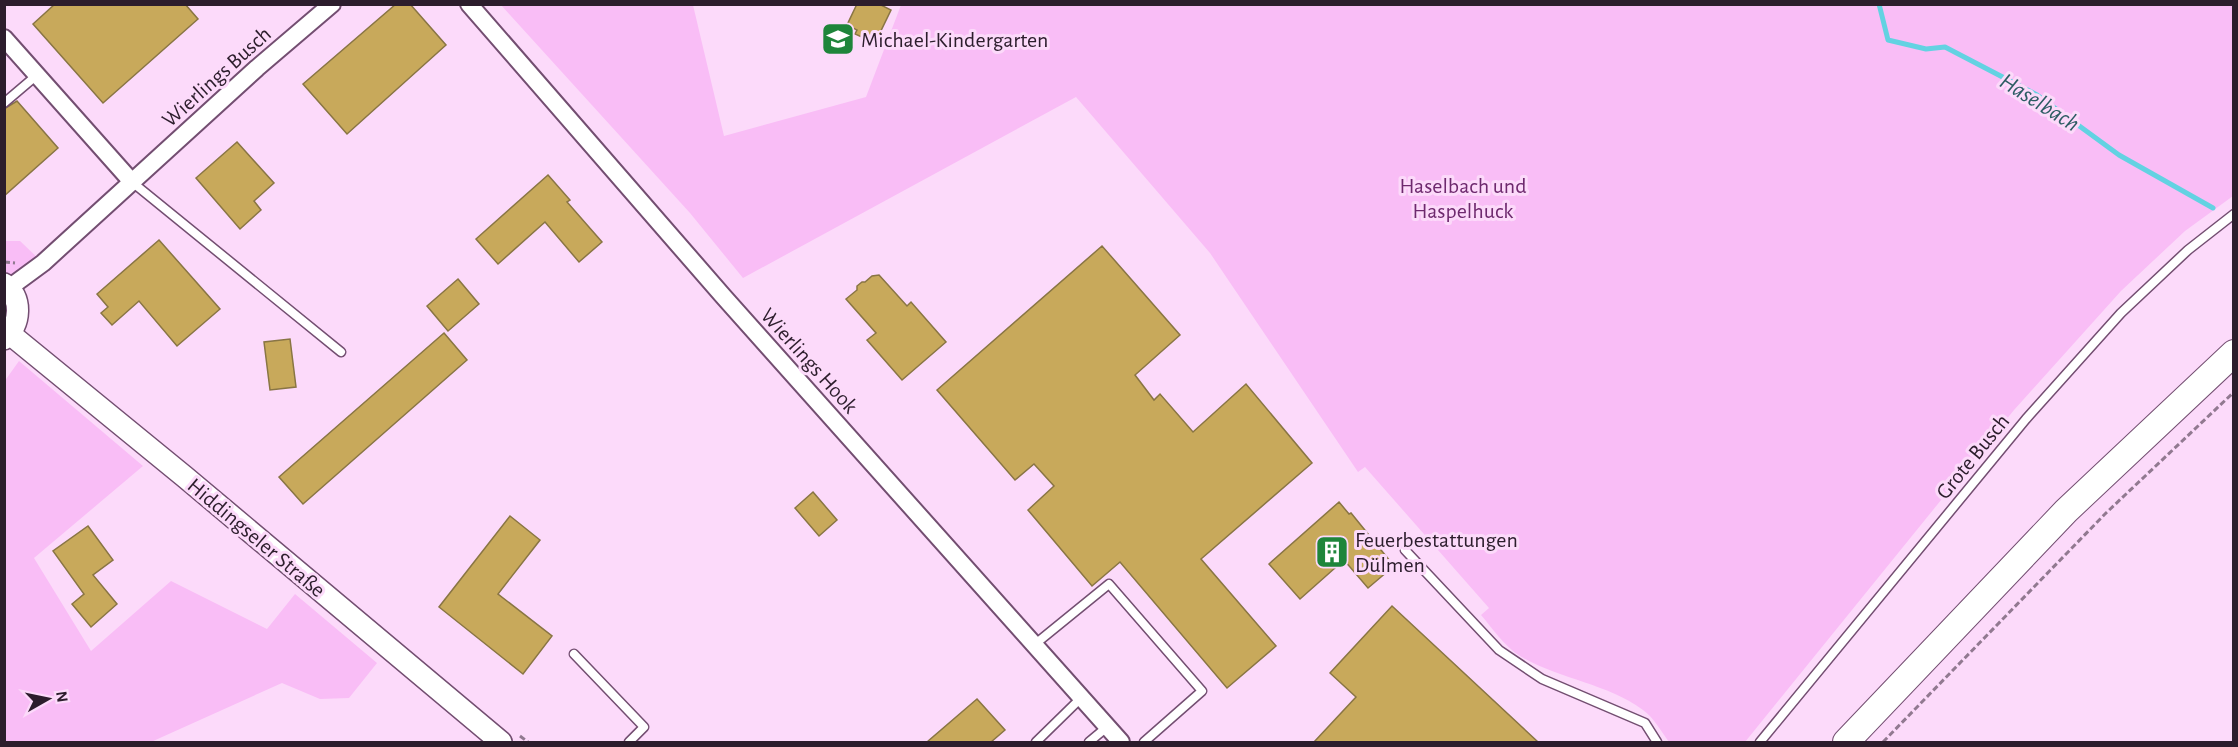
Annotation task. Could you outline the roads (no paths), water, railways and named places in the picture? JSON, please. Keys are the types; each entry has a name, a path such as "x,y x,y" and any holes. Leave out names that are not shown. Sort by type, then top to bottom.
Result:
{"main road":[{"path":"1846,742 2066,511 2234,353"}],"street":[{"name":"Wierlings Busch","path":"7,286 43,263 257,68 332,4"},
{"name":"Wierlings Hook","path":"469,4 723,296 1121,742"},
{"path":"4,38 132,182"},
{"path":"7,286 16,299 18,311 16,324 7,337"},
{"name":"Hiddingseler Straße","path":"7,337 185,477 501,742"}],"lane":[{"path":"4,104 37,75"},
{"path":"132,182 341,352"},
{"name":"Grote Busch","path":"1760,742 2026,419 2121,313 2188,250 2234,214"},
{"path":"1405,550 1498,650 1542,679 1645,723 1658,742"},
{"path":"1034,645 1109,584 1202,692 1144,742"},
{"path":"574,654 644,727 629,742"},
{"path":"1036,742 1081,698"},
{"path":"1089,742 1107,727"}],"waterway":[{"name":"Haselbach","path":"1879,4 1888,40 1926,49 1945,47 2037,95 2119,155 2213,208"}],"place":[{"name":"Michael-Kindergarten","path":"838,39"},
{"name":"Feuerbestattungen Dülmen","path":"1332,552"}],"park label":[{"name":"Haselbach und Haspelhuck","path":"1463,198"}]}
